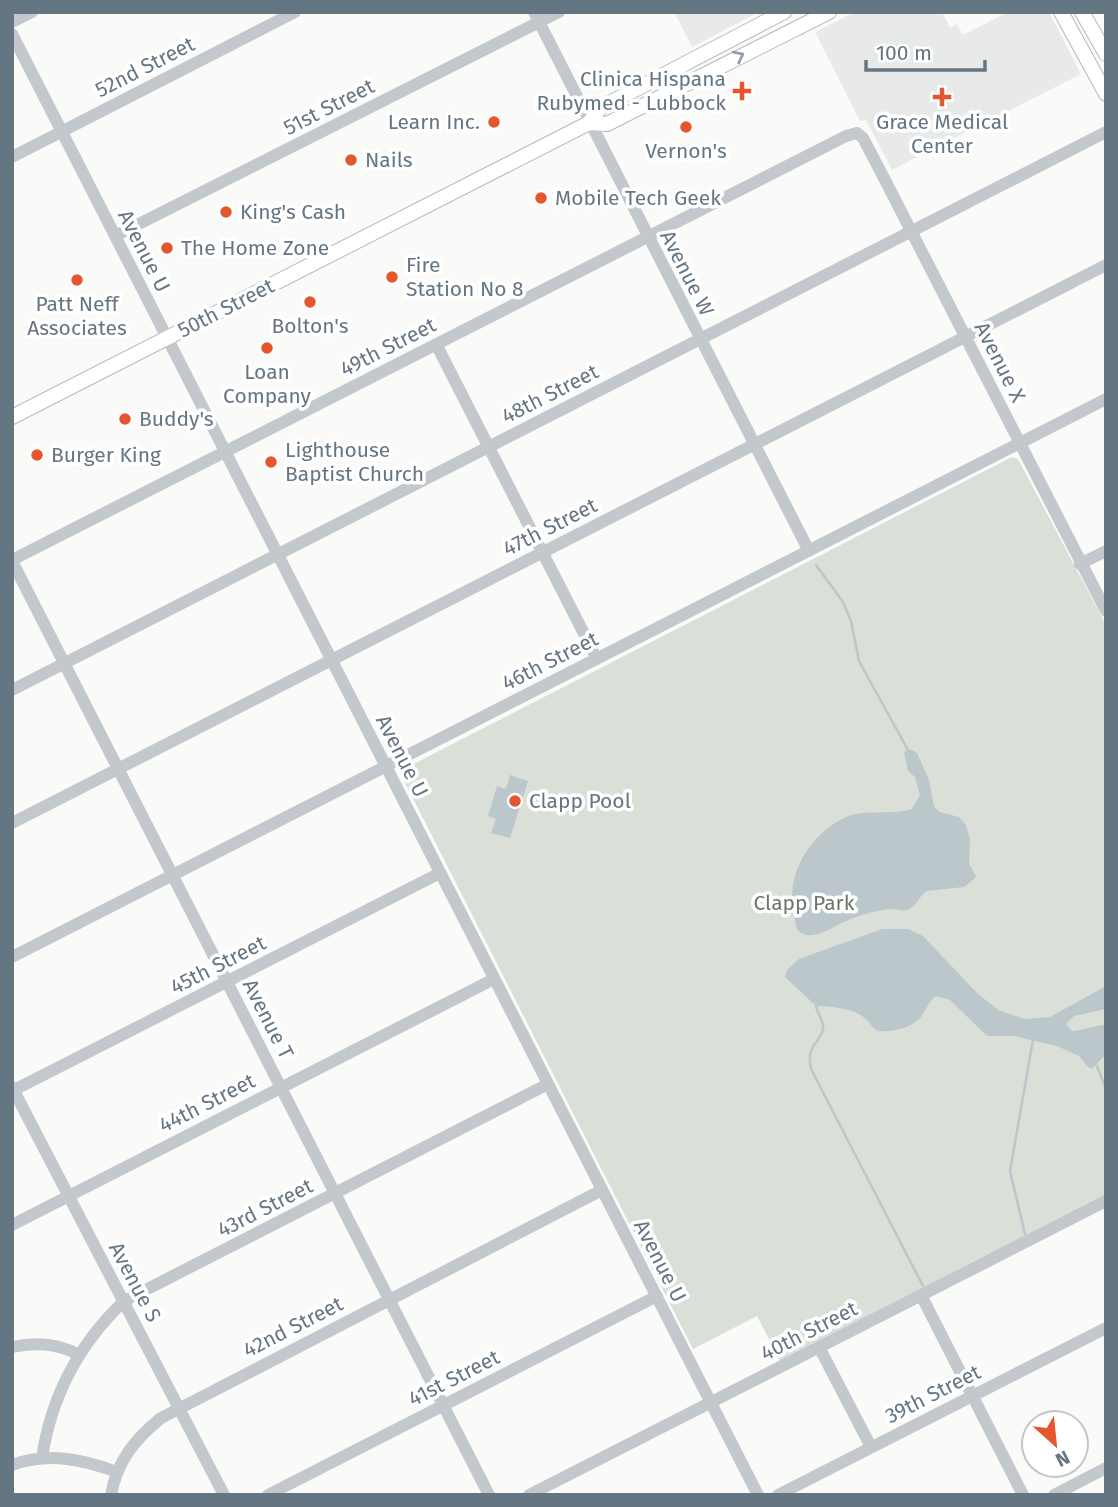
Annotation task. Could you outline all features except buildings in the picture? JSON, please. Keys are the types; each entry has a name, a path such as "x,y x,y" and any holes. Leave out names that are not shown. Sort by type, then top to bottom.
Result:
{"main road":[{"name":"50th Street","path":"12,417 589,123 600,108 784,12"},
{"name":"50th Street","path":"589,123 607,124 829,12"},
{"path":"1061,12 1106,94"},
{"path":"1082,12 1106,54"},
{"path":"1078,44 1094,35"}],"street":[{"path":"12,22 32,12"},
{"name":"52nd Street","path":"12,156 295,12"},
{"name":"51st Street","path":"116,236 537,17 559,12"},
{"name":"Avenue W","path":"537,17 809,551"},
{"name":"Avenue U","path":"12,34 758,1495"},
{"name":"48th Street","path":"12,690 1106,132"},
{"name":"49th Street","path":"12,561 846,136 857,133"},
{"name":"Avenue X","path":"857,133 863,138 912,231 1106,611"},
{"name":"47th Street","path":"12,823 1106,265"},
{"path":"436,345 597,659"},
{"name":"46th Street","path":"12,957 1106,399"},
{"path":"1080,564 1106,551"},
{"name":"Avenue T","path":"12,561 489,1495"},
{"name":"45th Street","path":"13,1089 440,873"},
{"name":"44th Street","path":"12,1225 495,979"},
{"name":"43rd Street","path":"42,1458 56,1400 79,1355 124,1301 548,1084"},
{"name":"Avenue S","path":"13,1089 224,1495"},
{"name":"42nd Street","path":"111,1495 117,1472 131,1446 146,1430 179,1407 602,1190"},
{"name":"40th Street","path":"529,1495 1106,1201"},
{"path":"921,1295 1023,1495"},
{"name":"41st Street","path":"268,1495 657,1296"},
{"name":"39th Street","path":"778,1495 1106,1328"},
{"path":"12,1347 54,1345 65,1347 79,1355"},
{"path":"819,1347 871,1447"},
{"path":"12,1465 42,1458 74,1459 117,1472"},
{"path":"1054,1495 1106,1468"}],"shaded area":[{"path":"674,12 759,12 692,47"},
{"name":"Grace Medical Center","path":"855,12 942,12 950,28 957,24 963,35 1008,12 1049,12 1081,74 892,170 866,120 860,121 815,32"},
{"path":"910,749 917,753 929,780 934,806 939,812 959,817 966,825 970,840 969,863 976,877 964,887 926,891 908,910 875,911 818,934 801,933 796,925 792,900 793,885 810,846 831,825 852,815 912,809 920,795 915,777 908,771 904,752"},
{"path":"510,775 528,781 510,838 491,833 496,819 488,816 497,786 506,789"},
{"path":"882,929 908,929 923,936 978,994 1000,1011 1025,1019 1050,1017 1106,986 1106,1009 1074,1016 1066,1024 1072,1031 1106,1025 1106,1054 1092,1069 1079,1056 1057,1046 1014,1036 987,1036 950,1000 936,996 920,1018 911,1025 878,1031 855,1012 816,1006 785,977 787,970 799,959"}],"green space":[{"name":"Clapp Park","path":"1012,457 1018,459 1106,625 1106,1195 780,1361 757,1316 693,1349 400,773"}],"waterway":[{"path":"816,565 843,602 851,621 859,661 908,750"},
{"path":"816,1006 823,1027 810,1054 811,1069 923,1286"},
{"path":"1025,1234 1010,1171 1033,1040"},
{"path":"1097,1066 1106,1089"}],"place":[{"name":"Clinica Hispana Rubymed - Lubbock","path":"742,91"},
{"name":"Grace Medical Center","path":"942,97"},
{"name":"Learn Inc.","path":"494,122"},
{"name":"Vernon's","path":"686,127"},
{"name":"Nails","path":"351,160"},
{"name":"Mobile Tech Geek","path":"541,198"},
{"name":"King's Cash","path":"226,212"},
{"name":"The Home Zone","path":"167,248"},
{"name":"Fire Station No 8","path":"392,277"},
{"name":"Patt Neff Associates","path":"77,280"},
{"name":"Bolton's","path":"310,302"},
{"name":"Loan Company","path":"267,348"},
{"name":"Buddy's","path":"125,419"},
{"name":"Burger King","path":"37,455"},
{"name":"Lighthouse Baptist Church","path":"271,462"},
{"name":"Clapp Pool","path":"515,801"}]}
